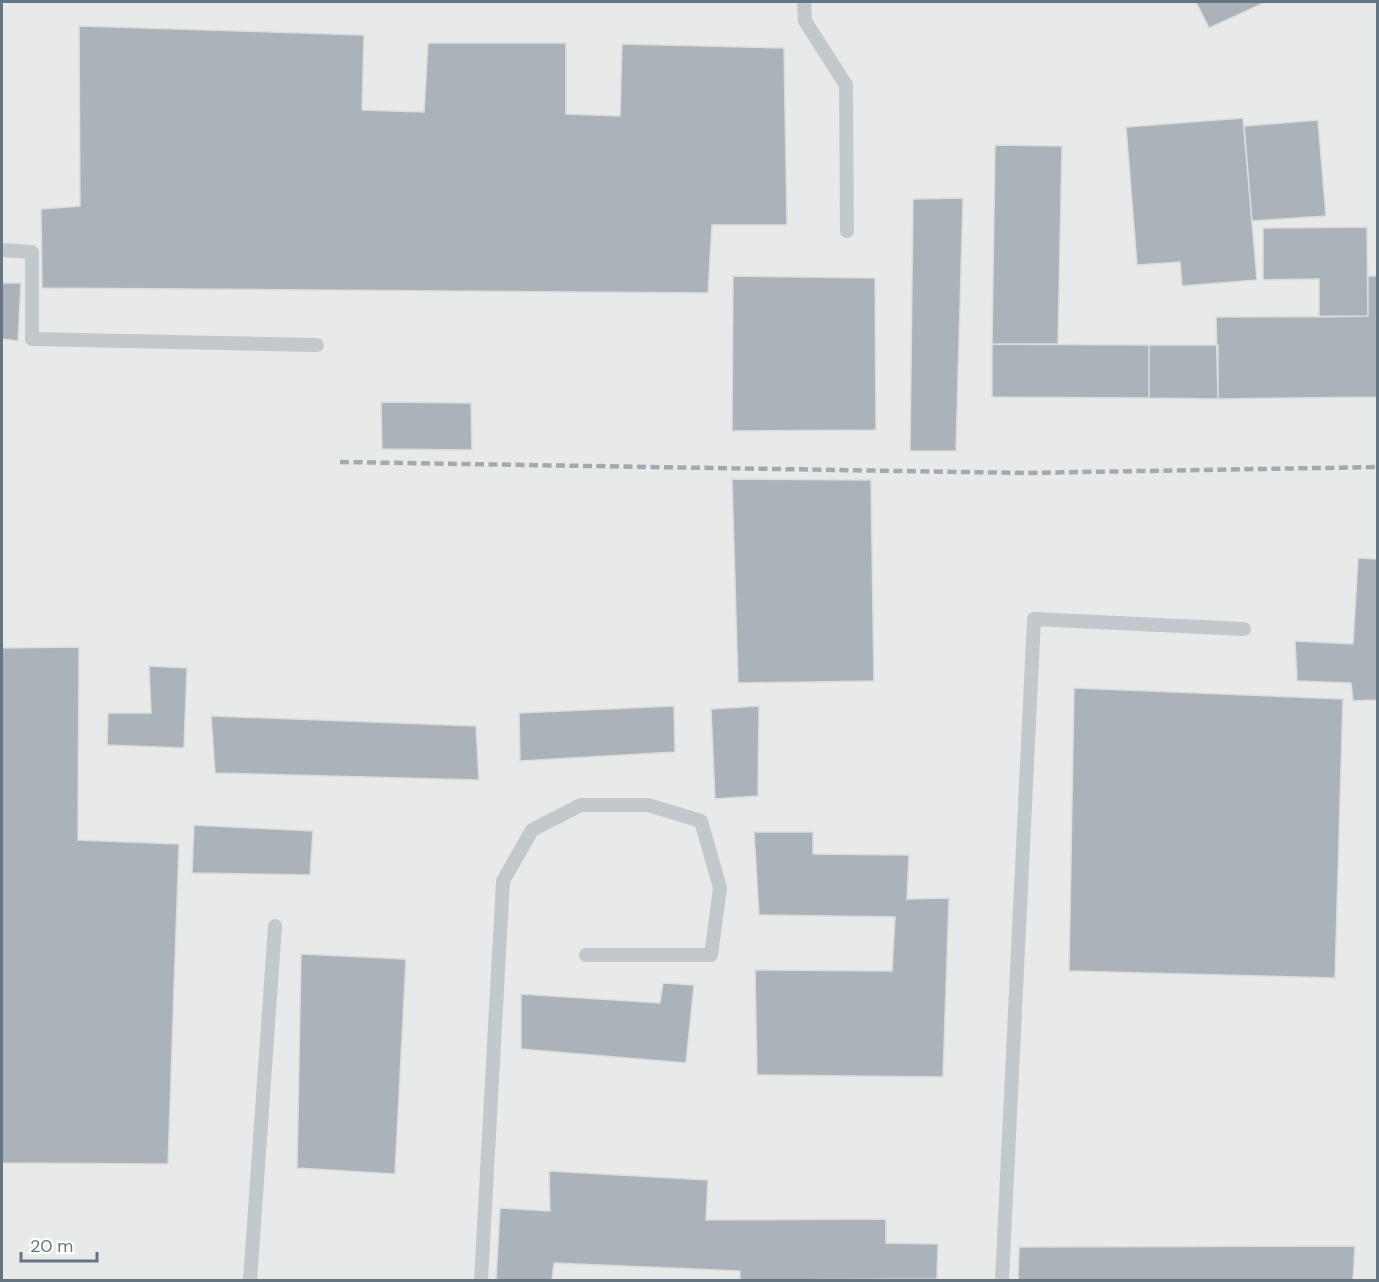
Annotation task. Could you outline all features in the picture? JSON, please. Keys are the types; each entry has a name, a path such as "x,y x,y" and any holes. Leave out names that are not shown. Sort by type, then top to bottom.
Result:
{"lane":[{"path":"804,2 805,21 846,85 847,231"},
{"path":"2,250 32,252 32,339 316,345"},
{"path":"1002,1281 1034,618 1244,629"},
{"path":"481,1281 503,881 532,830 581,805 648,805 700,821 720,888 711,955 586,955"},
{"path":"250,1281 275,926"}],"shaded area":[{"path":"2,2 1377,2 1377,1280 2,1280"}],"building":[{"path":"1196,2 1266,2 1209,28"},
{"path":"79,26 364,35 362,110 424,112 428,43 566,43 566,114 620,116 622,44 784,48 787,225 712,225 708,293 42,288 41,209 80,206"},
{"path":"1243,118 1257,280 1182,286 1180,262 1137,265 1126,127"},
{"path":"1318,120 1326,216 1252,221 1244,126"},
{"path":"995,145 1062,146 1058,344 992,344"},
{"path":"963,198 956,451 910,451 913,199"},
{"path":"1367,227 1368,316 1319,317 1319,279 1263,280 1263,228"},
{"path":"733,276 875,278 876,430 732,431"},
{"path":"1368,276 1378,276 1378,397 1218,399 1216,317 1368,316"},
{"path":"2,283 21,283 18,341 2,339"},
{"path":"992,344 1149,345 1149,398 992,397"},
{"path":"1149,345 1218,345 1218,399 1149,398"},
{"path":"381,402 471,403 472,450 382,449"},
{"path":"732,479 871,480 874,681 738,683"},
{"path":"1358,558 1378,559 1378,700 1353,701 1351,683 1297,681 1295,641 1353,644"},
{"path":"79,647 78,840 179,844 168,1164 2,1163 2,648"},
{"path":"149,666 187,668 184,748 107,745 108,713 151,713"},
{"path":"1074,688 1343,699 1335,978 1069,971"},
{"path":"674,706 675,752 520,761 519,713"},
{"path":"759,706 758,796 715,799 711,709"},
{"path":"211,716 476,726 479,780 215,773"},
{"path":"194,825 313,831 310,875 192,873"},
{"path":"754,832 813,832 813,854 909,855 907,899 949,898 943,1077 757,1075 755,970 892,971 895,917 759,915"},
{"path":"301,954 406,959 395,1174 297,1168"},
{"path":"663,983 694,985 686,1063 521,1049 521,994 660,1003"},
{"path":"549,1171 708,1180 706,1220 886,1219 886,1243 938,1244 937,1279 740,1280 740,1271 554,1263 552,1280 496,1280 500,1208 550,1211"},
{"path":"1355,1246 1353,1280 1018,1280 1019,1247"}],"railway":[{"path":"340,462 1025,473 1378,467"}]}
